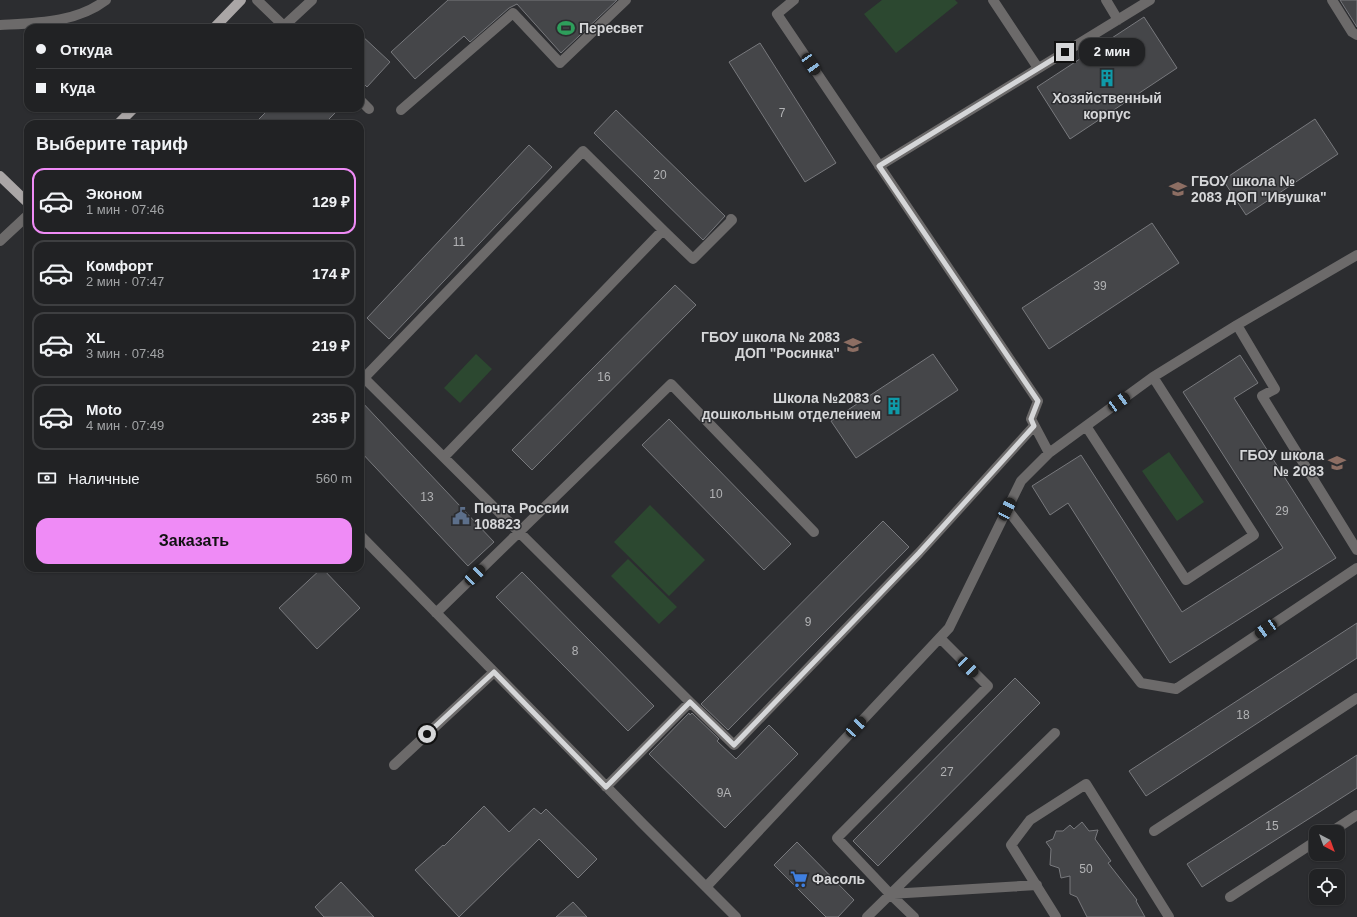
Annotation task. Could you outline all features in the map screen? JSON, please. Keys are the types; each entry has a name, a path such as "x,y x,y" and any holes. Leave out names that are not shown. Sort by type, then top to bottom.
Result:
{"main road":[{"path":"218,24 241,0"},
{"path":"122,120 130,112"},
{"path":"0,176 24,199"}],"street":[{"path":"0,25 43,23 80,14 95,8 106,0"},
{"path":"257,0 282,24"},
{"path":"288,24 312,0"},
{"path":"401,110 513,13 560,63 626,0"},
{"path":"794,0 777,14 1038,401 1031,419 1049,453"},
{"path":"993,0 1038,68"},
{"path":"1106,0 1118,20"},
{"path":"879,166 1150,0"},
{"path":"1332,0 1352,32 1357,35"},
{"path":"364,104 369,109"},
{"path":"364,374 583,151 693,260 732,220 731,219"},
{"path":"0,241 24,219"},
{"path":"444,457 663,230"},
{"path":"706,887 949,628 1021,481 1049,453 1153,377 1237,325 1357,255"},
{"path":"1237,325 1275,388 1262,396 1357,550"},
{"path":"1086,426 1186,580 1254,535 1153,377"},
{"path":"364,378 734,745 919,553 1034,426"},
{"path":"436,612 671,384 814,532"},
{"path":"1007,509 1141,683 1176,689 1357,568"},
{"path":"364,538 606,787 706,887 729,915"},
{"path":"914,917 837,838 988,686 940,638"},
{"path":"394,765 494,672"},
{"path":"1154,831 1357,698"},
{"path":"606,787 690,702"},
{"path":"867,917 1055,733"},
{"path":"1056,917 1011,845 1030,820 1086,784 1169,917"},
{"path":"1342,825 1357,815"},
{"path":"1230,897 1309,846"},
{"path":"890,894 1037,885"}],"green space":[{"path":"882,0 955,0 958,3 896,53 864,14"},
{"path":"476,354 492,369 460,403 444,388"},
{"path":"1169,452 1204,502 1177,521 1142,471"},
{"path":"650,505 705,560 669,596 614,542"},
{"path":"628,559 677,607 659,624 611,576"}],"building":[{"path":"448,0 617,0 561,53 517,4 509,8 470,42 464,36 415,79 391,52"},
{"path":"1340,0 1357,0 1357,27"},
{"name":"Хозяйственный корпус","path":"1144,17 1177,68 1070,139 1037,87"},
{"path":"364,38 390,62 367,87 364,84"},
{"path":"760,43 836,163 805,182 729,62"},
{"path":"616,110 725,216 703,240 594,133"},
{"path":"266,112 336,112 328,120 258,120"},
{"path":"1315,119 1338,154 1246,215 1223,180"},
{"path":"529,145 552,167 389,339 367,318"},
{"path":"1152,223 1179,263 1049,349 1022,308"},
{"path":"675,285 696,305 532,470 512,450"},
{"name":"Школа №2083 с дошкольным отделением","path":"933,354 958,390 856,458 831,421"},
{"path":"1240,355 1258,383 1234,398 1336,558 1170,663 1068,503 1050,515 1032,486 1081,455 1182,612 1283,548 1183,392"},
{"path":"364,404 494,542 468,566 364,455"},
{"path":"669,419 791,544 764,570 642,445"},
{"path":"883,521 909,547 728,730 701,704"},
{"path":"318,572 326,572 360,608 317,649 279,608"},
{"path":"522,572 654,706 628,731 496,597"},
{"path":"1357,623 1357,658 1146,796 1129,771"},
{"path":"1015,678 1040,703 878,866 853,841"},
{"path":"689,713 690,715 692,713 719,739 717,741 736,759 769,725 798,754 725,828 649,754"},
{"path":"1357,755 1357,788 1202,887 1187,864"},
{"path":"484,806 509,832 534,808 541,814 546,809 597,859 578,878 539,839 459,917 415,870 443,845 444,846"},
{"path":"1082,822 1089,831 1098,830 1095,839 1111,861 1108,863 1137,900 1136,901 1145,917 1087,917 1077,897 1070,894 1070,876 1061,878 1059,868 1050,865 1051,849 1046,842 1053,839 1056,831 1063,831 1070,825 1074,829"},
{"path":"797,842 854,900 838,917 826,917 774,865"},
{"path":"341,882 374,917 324,917 315,907"},
{"path":"573,902 587,917 556,917"}],"place":[{"name":"Пересвет","path":"566,28"},
{"name":"Хозяйственный корпус","path":"1107,78"},
{"name":"ГБОУ школа № 2083 ДОП \"Ивушка\"","path":"1178,189"},
{"name":"ГБОУ школа № 2083 ДОП \"Росинка\"","path":"853,345"},
{"name":"Школа №2083 с дошкольным отделением","path":"894,406"},
{"name":"ГБОУ школа № 2083","path":"1337,463"},
{"name":"Почта России 108823","path":"461,516"},
{"name":"Фасоль","path":"799,879"}],"route":[{"path":"427,734 494,672 606,787 690,702 734,745 919,553 1034,426 1031,419 1038,401 879,166 1065,52"}]}
